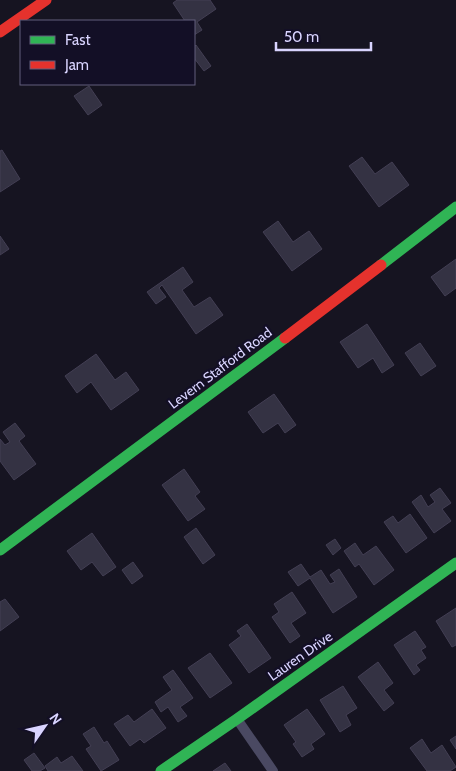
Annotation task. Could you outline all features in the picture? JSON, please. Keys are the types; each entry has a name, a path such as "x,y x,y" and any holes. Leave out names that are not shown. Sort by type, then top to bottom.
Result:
{"street":[{"path":"0,32 46,0"},
{"name":"Levern Stafford Road","path":"0,550 343,294 456,207"},
{"name":"Lauren Drive","path":"160,771 237,719 456,563"},
{"path":"237,719 273,771"}],"building":[{"path":"177,0 210,0 216,9 197,22 202,30 195,34 195,20 184,20 173,3"},
{"path":"195,46 211,66 204,71 195,59"},
{"path":"89,86 102,105 88,115 74,96"},
{"path":"2,150 20,179 0,192 0,151"},
{"path":"362,157 375,174 392,162 409,185 379,207 349,166"},
{"path":"278,221 293,242 309,231 322,249 292,271 263,232"},
{"path":"0,236 9,249 0,255"},
{"path":"456,259 456,288 445,296 431,277"},
{"path":"183,267 193,282 182,290 194,307 210,297 223,315 196,334 162,285 159,288 166,297 156,304 147,292"},
{"path":"367,324 394,365 382,373 373,358 358,368 340,342"},
{"path":"420,343 436,366 421,376 405,353"},
{"path":"96,354 115,380 126,372 139,390 111,410 91,382 77,393 65,376"},
{"path":"274,394 296,425 285,433 278,423 263,433 248,412"},
{"path":"15,423 25,436 19,441 36,464 14,480 0,461 0,439 5,445 10,442 3,432"},
{"path":"184,469 200,492 195,496 205,509 188,521 162,485"},
{"path":"440,488 451,503 442,509 451,521 434,533 412,502 421,495 428,507 435,502 430,495"},
{"path":"410,514 427,538 406,553 384,522 393,516 398,523"},
{"path":"196,528 215,555 203,564 184,537"},
{"path":"92,533 116,567 103,576 92,562 81,570 67,551"},
{"path":"335,539 341,548 333,555 326,545"},
{"path":"355,543 363,555 376,546 394,570 374,585 359,564 355,567 344,551"},
{"path":"133,562 143,576 132,584 122,570"},
{"path":"301,564 310,577 321,570 330,584 335,582 330,575 339,569 357,597 333,613 310,578 298,586 288,572"},
{"path":"292,592 306,613 291,623 300,636 290,643 272,617 279,612 274,604"},
{"path":"5,599 19,617 0,631 0,602"},
{"path":"456,608 456,645 452,647 436,621"},
{"path":"247,624 271,658 249,673 229,645 241,636 237,631"},
{"path":"415,631 426,647 421,650 426,658 416,665 420,670 414,675 394,645"},
{"path":"210,653 232,683 210,698 188,668"},
{"path":"378,662 393,683 384,690 394,703 384,711 358,677"},
{"path":"173,670 193,698 180,707 187,716 178,722 168,707 161,712 155,702 172,690 163,677"},
{"path":"343,686 357,708 346,715 351,725 340,732 320,700"},
{"path":"152,709 166,728 144,743 140,739 130,746 114,724 128,715 134,722"},
{"path":"307,709 325,734 311,744 314,749 302,757 293,744 296,742 284,725"},
{"path":"94,727 104,743 107,741 119,760 101,771 86,749 91,746 83,734"},
{"path":"456,736 456,749 450,740"},
{"path":"422,739 431,753 442,745 456,767 450,771 427,771 410,748"},
{"path":"34,753 45,768 40,771 32,771 24,760"},
{"path":"72,756 83,771 48,771 45,766 57,757 61,763"},
{"path":"225,763 231,771 213,771"}],"traffic: fast":[{"path":"381,265 456,207"},
{"path":"0,550 285,338"},
{"path":"161,771 456,563"}],"traffic: jam":[{"path":"0,32 46,0"},
{"path":"285,338 381,265"}]}
